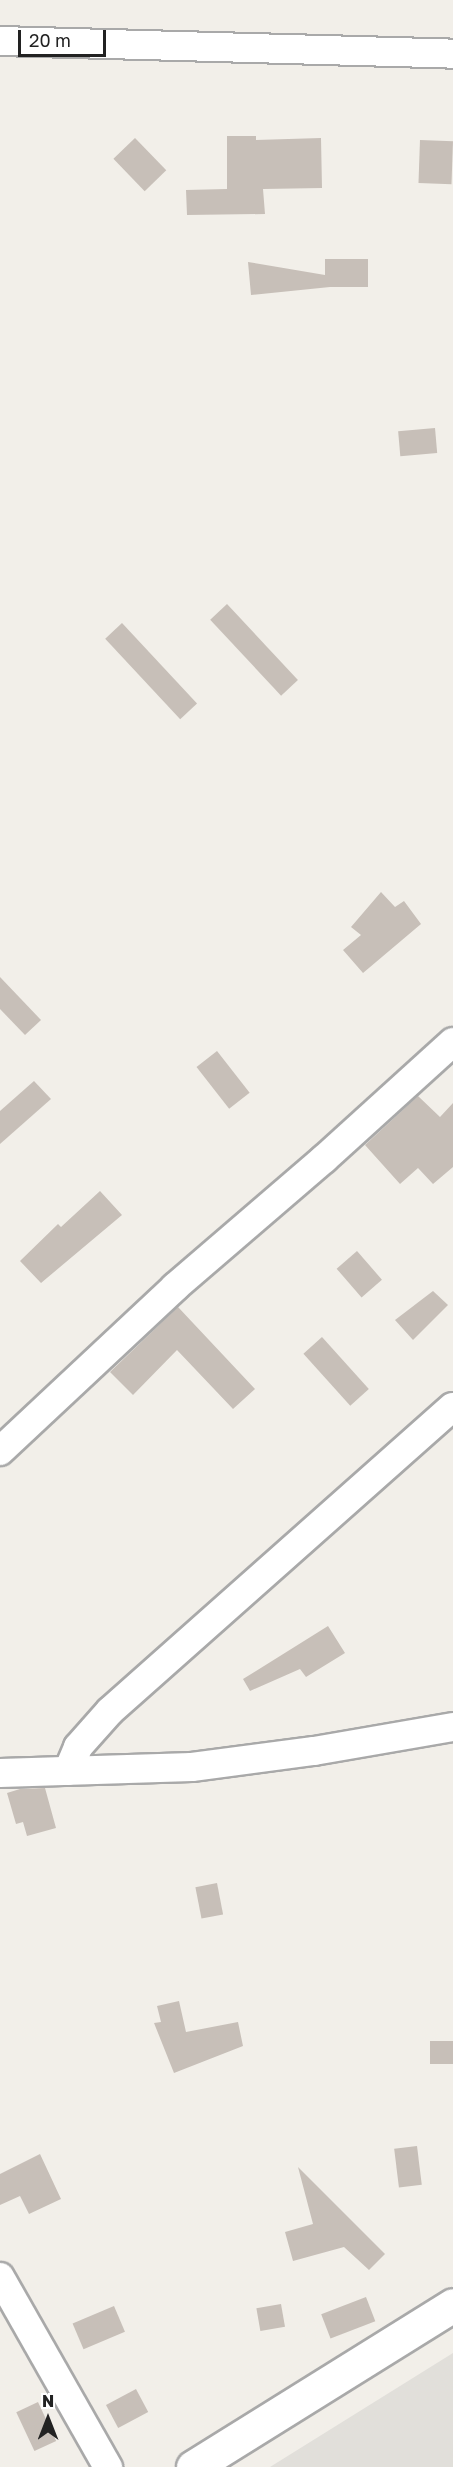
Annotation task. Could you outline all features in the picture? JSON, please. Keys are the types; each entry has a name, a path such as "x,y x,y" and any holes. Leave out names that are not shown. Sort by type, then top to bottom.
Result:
{"street":[{"path":"0,41 453,54"},
{"path":"0,1451 175,1287 324,1159 453,1042"},
{"path":"68,1771 78,1747 110,1711 453,1407"},
{"path":"0,1773 192,1767 314,1751 453,1727"},
{"path":"0,2277 108,2467"},
{"path":"193,2467 453,2306"}],"shaded area":[{"path":"453,2353 453,2467 270,2467"}],"building":[{"path":"227,136 256,136 256,140 321,138 322,188 263,189 265,214 187,215 186,190 227,189"},
{"path":"135,138 166,170 145,191 113,159"},
{"path":"420,140 453,141 451,184 418,183"},
{"path":"325,259 368,259 368,287 330,287 251,295 248,262 325,275"},
{"path":"435,428 437,453 400,456 398,431"},
{"path":"227,604 298,680 281,696 210,620"},
{"path":"122,623 197,703 180,719 105,639"},
{"path":"381,892 395,907 404,901 421,924 363,973 343,950 361,935 351,927"},
{"path":"0,977 41,1020 25,1035 0,1009"},
{"path":"217,1051 250,1093 229,1109 197,1067"},
{"path":"34,1081 51,1099 0,1144 0,1111"},
{"path":"418,1096 440,1117 453,1103 453,1167 433,1184 418,1168 400,1184 365,1145"},
{"path":"100,1191 122,1215 41,1283 20,1261 58,1224 61,1227"},
{"path":"357,1251 382,1280 362,1297 337,1269"},
{"path":"433,1291 448,1305 413,1340 395,1320"},
{"path":"178,1307 255,1389 233,1409 177,1350 133,1395 110,1372"},
{"path":"322,1337 369,1389 350,1406 303,1354"},
{"path":"328,1626 345,1653 306,1677 300,1669 250,1691 243,1679"},
{"path":"45,1788 56,1828 27,1836 23,1822 16,1824 7,1793 20,1789"},
{"path":"217,1883 223,1914 202,1919 195,1887"},
{"path":"179,2001 186,2032 238,2022 243,2046 174,2073 154,2023 161,2022 157,2006"},
{"path":"430,2041 453,2041 453,2064 430,2064"},
{"path":"417,2146 422,2185 399,2188 394,2149"},
{"path":"40,2154 61,2199 29,2214 20,2196 0,2205 0,2174"},
{"path":"298,2167 385,2254 369,2270 344,2247 293,2261 285,2232 313,2224"},
{"path":"366,2297 375,2321 331,2338 321,2314"},
{"path":"281,2304 285,2327 260,2331 256,2308"},
{"path":"114,2306 125,2332 84,2349 73,2324"},
{"path":"136,2389 148,2412 118,2428 106,2405"},
{"path":"38,2402 56,2441 34,2451 16,2412"}]}
